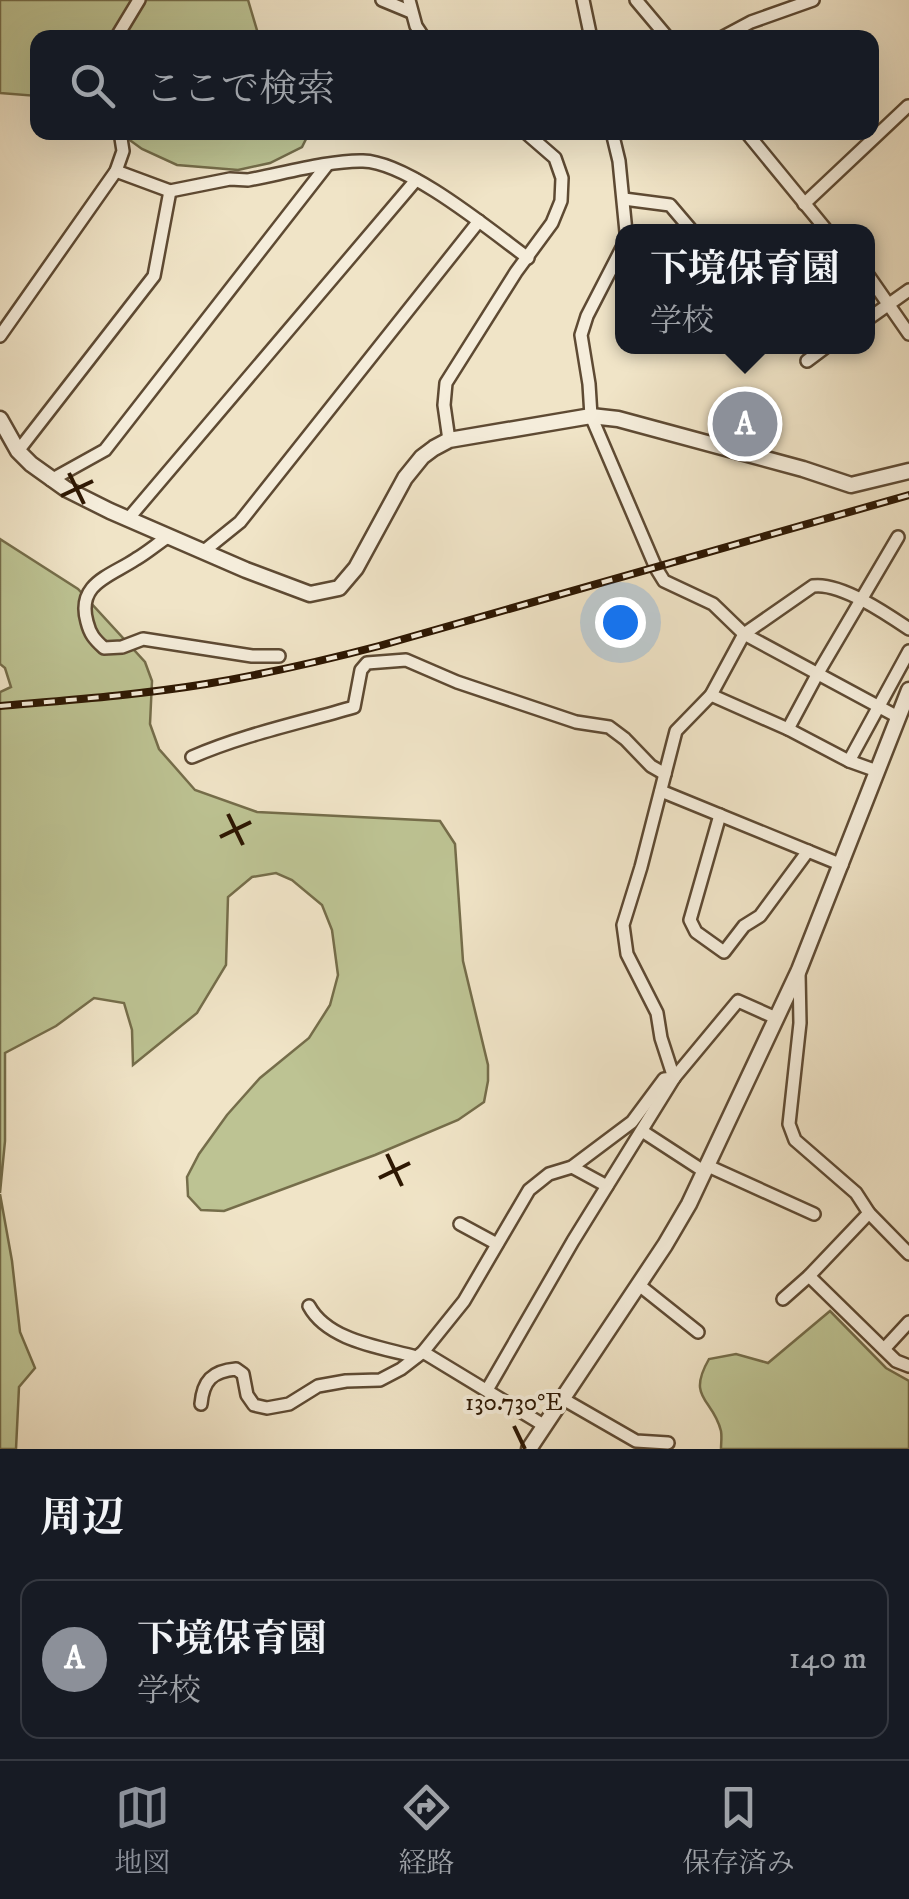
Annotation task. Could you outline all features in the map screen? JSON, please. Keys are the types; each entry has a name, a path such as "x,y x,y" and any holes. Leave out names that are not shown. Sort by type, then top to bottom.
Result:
{"street":[{"path":"121,30 138,0"},
{"path":"382,0 410,6 420,30"},
{"path":"583,0 589,30"},
{"path":"636,0 661,30"},
{"path":"736,30 813,0"},
{"path":"879,133 908,106"},
{"path":"0,336 116,170 123,151 121,140"},
{"path":"449,440 444,405 446,383 552,222 561,201 562,178 555,158 534,140"},
{"path":"614,140 628,224"},
{"path":"752,140 821,224"},
{"path":"804,204 872,140"},
{"path":"116,170 170,191 364,160 398,169 528,258"},
{"path":"50,480 105,450 327,165"},
{"path":"128,519 416,180"},
{"path":"18,451 154,276 170,191"},
{"path":"624,199 670,204 686,224"},
{"path":"204,551 240,522 479,221"},
{"path":"615,262 582,335 591,416 664,581 713,604 744,634 898,717"},
{"path":"875,286 909,334"},
{"path":"875,313 909,290"},
{"path":"807,360 816,354"},
{"path":"0,419 18,451 50,480 128,519 310,594 339,588 356,568 405,478 422,457 449,440 591,416 618,419 851,485 909,471"},
{"path":"170,536 99,581 86,594 84,612 91,636 104,648 142,640 252,656 278,656"},
{"path":"788,730 898,537"},
{"path":"674,1078 657,1012 627,954 623,925 676,732 711,696 744,634 812,586 823,584 860,600 909,629"},
{"path":"849,761 909,650"},
{"path":"192,757 226,742 354,707 360,670 367,664 406,660 457,682 576,722 609,726 651,766 666,774"},
{"path":"529,1449 690,1204 798,970 909,690"},
{"path":"711,696 877,771"},
{"path":"661,791 842,865"},
{"path":"720,815 690,920 696,932 724,952 744,926 760,916 808,852"},
{"path":"798,970 800,1022 788,1124 795,1140 856,1193 869,1213 909,1254"},
{"path":"487,1390 674,1078 738,1001 776,1018"},
{"path":"200,1404 202,1388 212,1376 226,1370 236,1369 243,1374 247,1395 254,1404 267,1408 289,1404 318,1386 380,1380 401,1370 464,1300 529,1190 549,1174 572,1167 632,1122 664,1079 674,1078"},
{"path":"642,1131 707,1169 814,1214"},
{"path":"572,1167 608,1186"},
{"path":"783,1300 869,1213"},
{"path":"460,1224 498,1244"},
{"path":"809,1276 896,1361 909,1366"},
{"path":"639,1285 698,1332"},
{"path":"309,1306 324,1325 348,1337 419,1354 545,1426"},
{"path":"884,1349 909,1322"},
{"path":"563,1398 636,1441 668,1443"}],"green space":[{"path":"0,0 248,0 257,30 30,30 30,95 0,93"},
{"path":"130,140 306,140 302,147 270,163 238,170 177,165"},
{"path":"0,539 78,589 145,662 152,681 150,724 159,749 195,790 257,812 440,821 455,844 463,961 488,1065 484,1102 458,1120 375,1155 224,1211 201,1210 188,1196 187,1177 199,1154 260,1078 309,1038 330,1005 338,975 332,930 322,905 292,880 276,873 252,877 228,897 226,965 197,1013 133,1065 132,1030 124,1003 94,998 56,1026 5,1053 5,1141 0,1193 0,692 11,687 0,664"},
{"path":"0,1194 20,1332 35,1368 19,1387 16,1449 0,1449"},
{"path":"830,1311 886,1368 909,1381 909,1449 721,1449 721,1431 701,1391 700,1382 709,1359 736,1354 768,1363"}],"railway":[{"path":"0,706 180,688 315,662 909,495"}],"place":[{"name":"下境保育園","path":"745,424"}]}
